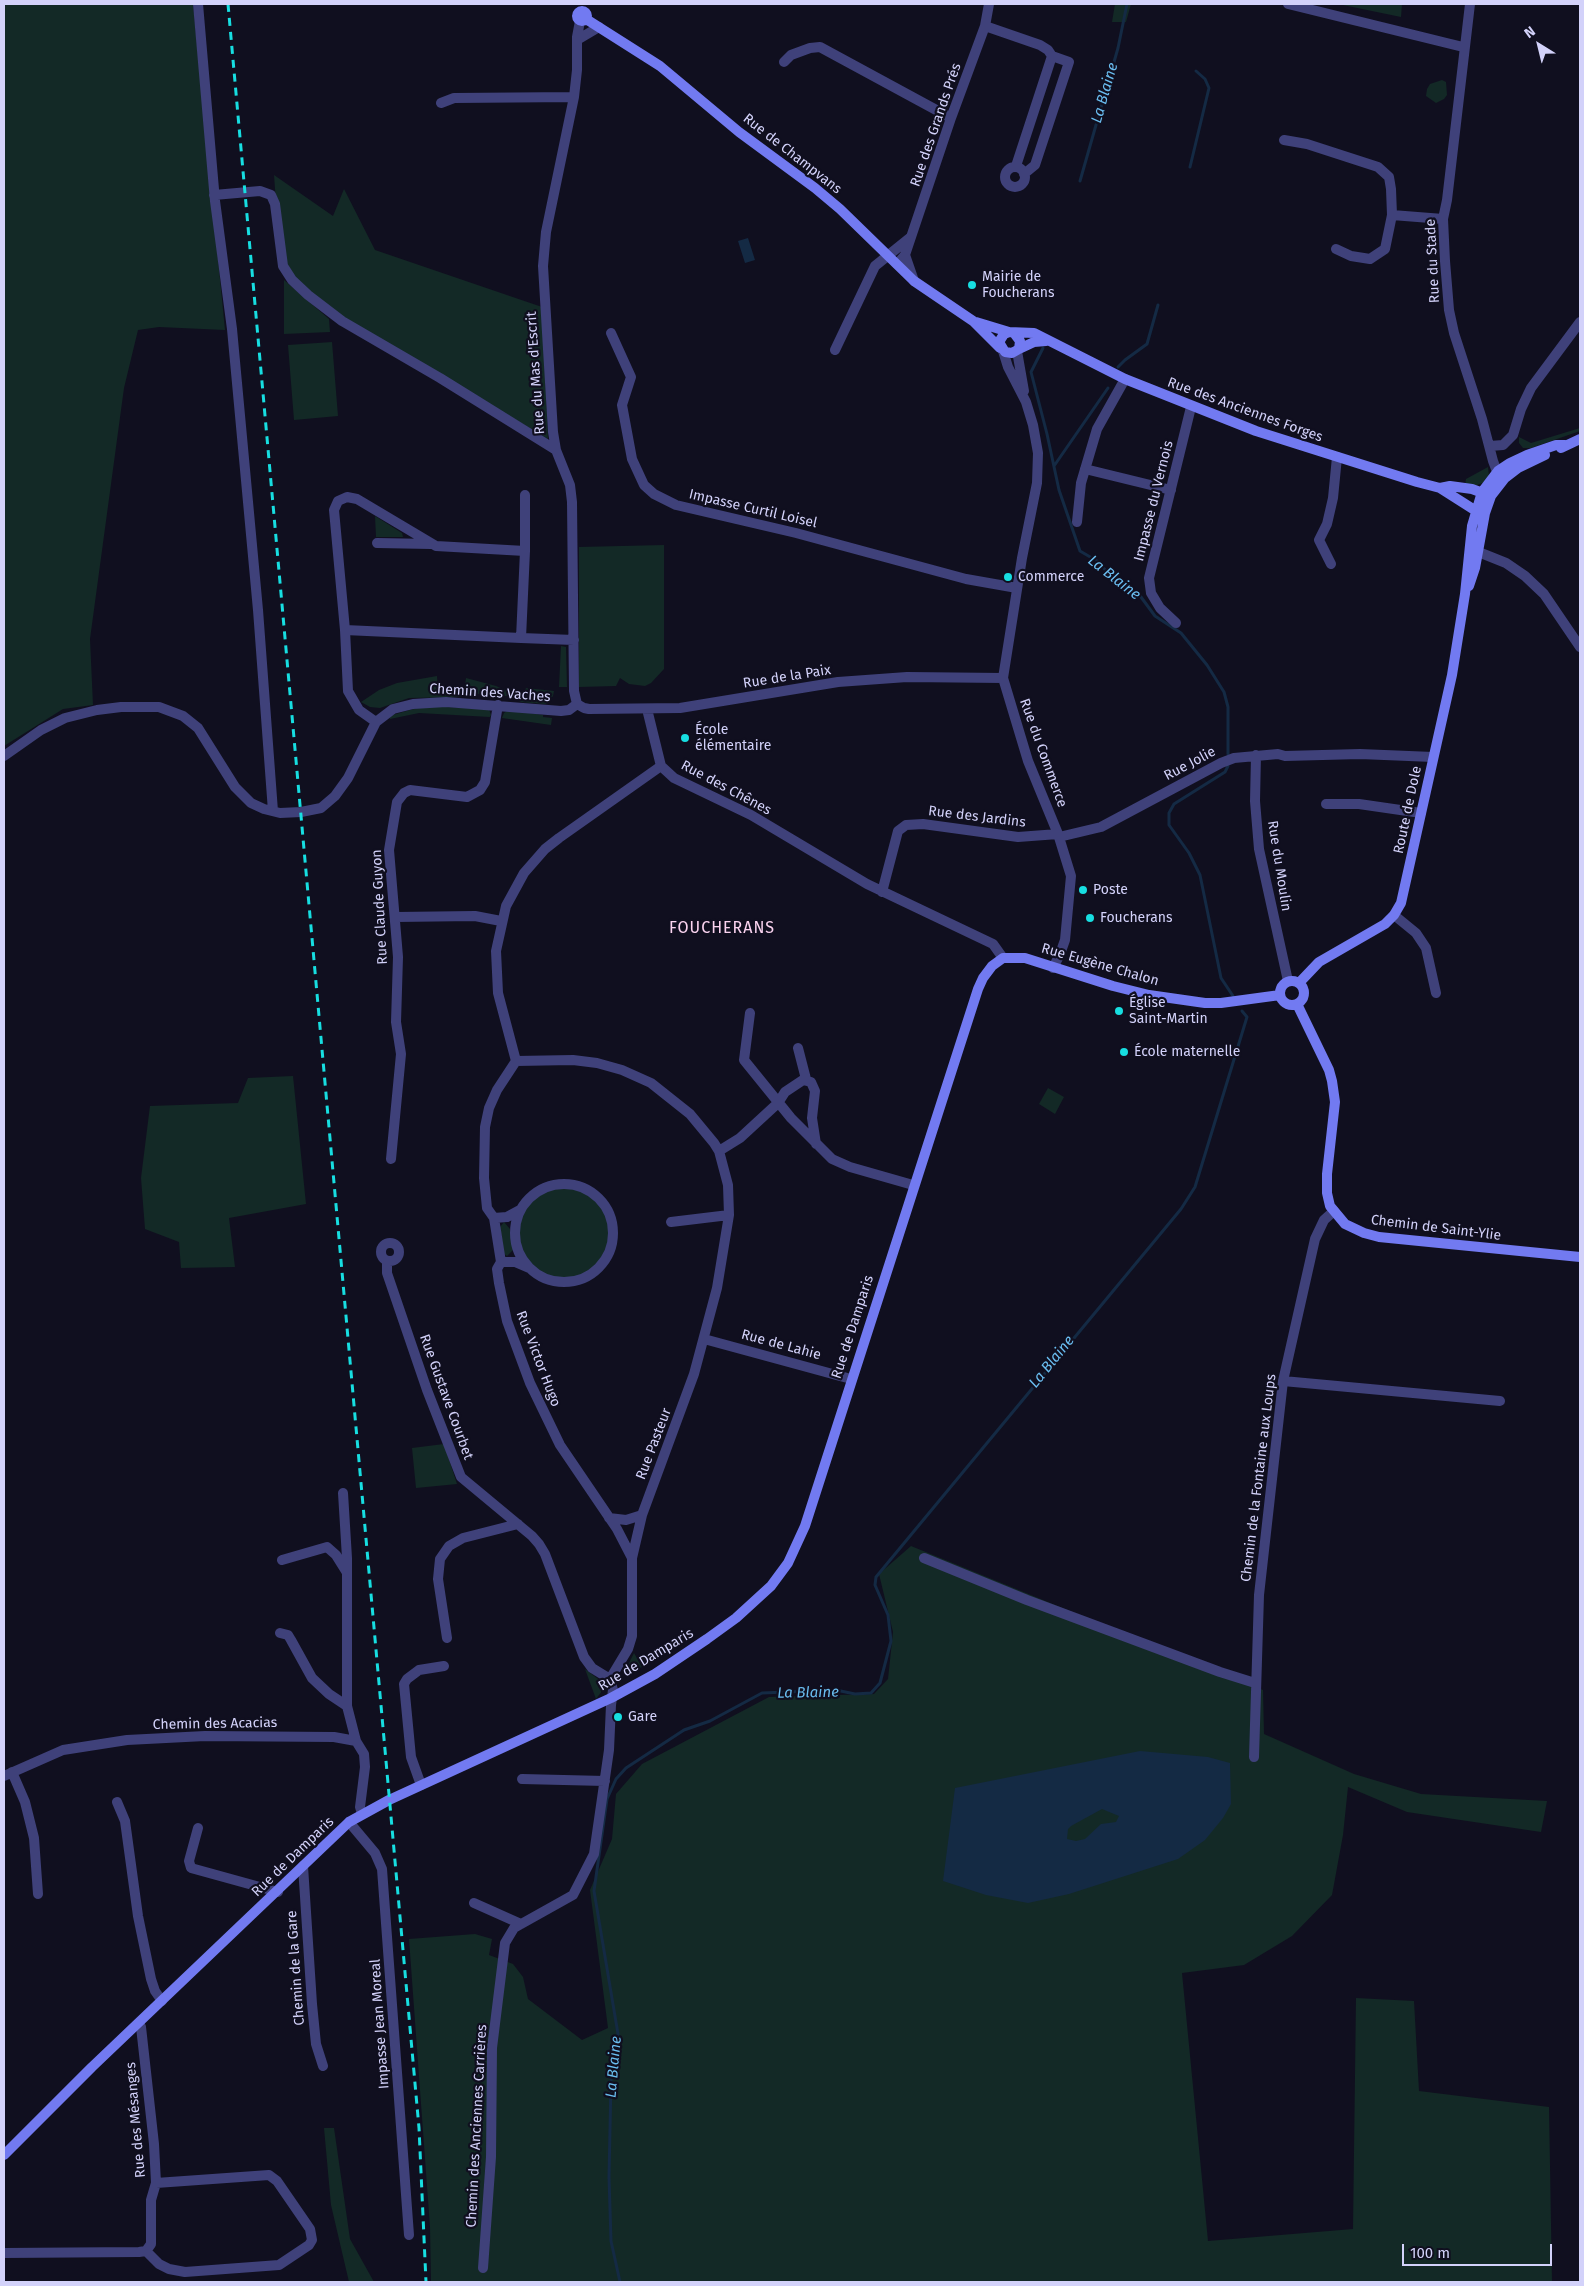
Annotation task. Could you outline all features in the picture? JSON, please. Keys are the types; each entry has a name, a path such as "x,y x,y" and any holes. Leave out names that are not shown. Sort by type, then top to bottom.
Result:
{"main road":[{"name":"Rue de Champvans","path":"581,11 599,27 660,66 739,132 815,188 914,281 973,320 1001,349"},
{"name":"Rue de Champvans","path":"973,320 1012,333"},
{"name":"Rue des Anciennes Forges","path":"1012,333 1034,333 1125,379 1191,407 1337,457 1440,488 1480,511"},
{"path":"1018,350 1020,341 1012,333 1000,338 1001,349 1010,354 1018,350 1034,342 1047,341"},
{"name":"Route de Dole","path":"1299,983 1319,962 1374,932 1394,915 1403,895 1452,675 1480,511 1486,494 1501,474 1580,439"},
{"name":"Rue des Anciennes Forges","path":"1440,488 1450,486 1486,494"},
{"name":"Rue Eugène Chalon","path":"1003,958 1025,958 1113,986 1186,1001 1221,1003 1280,995"},
{"name":"Rue de Damparis","path":"4,2156 138,2023 278,1892 349,1822 421,1785 612,1698 664,1668 736,1618 780,1576 795,1550 804,1526 913,1185 978,990 992,966 1003,958"},
{"path":"1288,981 1299,983 1304,994 1302,1000 1297,1004 1285,1003 1280,995 1280,988 1288,981"},
{"path":"1297,1004 1329,1070 1334,1091 1327,1186 1328,1200 1334,1212"},
{"name":"Chemin de Saint-Ylie","path":"1334,1212 1351,1228 1379,1237 1580,1257"}],"street":[{"path":"198,4 214,194 232,329 258,610 273,811"},
{"name":"Rue des Grands Prés","path":"897,264 905,255 951,118 985,26 990,4"},
{"path":"1288,4 1463,47"},
{"name":"Rue du Stade","path":"1470,4 1463,47 1447,200 1442,219 1449,310 1454,333 1490,446 1493,461 1501,474"},
{"name":"Rue du Mas d'Escrit","path":"578,704 574,691 572,493 556,450 543,266 548,223 574,97 577,70 577,40 581,11"},
{"path":"985,26 1040,45 1048,50 1052,56 1069,62 1035,165 1020,170 1052,56"},
{"path":"577,40 599,27"},
{"path":"784,62 792,55 810,48 820,47 951,118"},
{"path":"441,103 454,98 574,97"},
{"path":"1284,140 1306,144 1382,170 1391,183 1392,215 1385,249 1370,259 1352,256 1336,249"},
{"path":"214,194 266,191 271,195 276,204 283,266 292,280 308,295 342,321 440,378 556,450"},
{"path":"1392,215 1442,219"},
{"path":"835,350 875,266 887,254 910,237"},
{"path":"905,255 914,281"},
{"path":"1490,446 1503,444 1513,435 1523,404 1531,388 1580,322"},
{"name":"Impasse Curtil Loisel","path":"611,332 630,377 622,405 632,459 641,480 654,494 676,505 796,533 966,579 1017,588"},
{"name":"Rue du Commerce","path":"1001,349 1024,398 1033,425 1038,460 1037,484 1017,588 1003,678 1028,761 1058,836 1072,884 1065,940 1053,968"},
{"name":"Rue du Commerce","path":"1018,350 1024,398"},
{"path":"1077,522 1081,483 1097,429 1125,379"},
{"name":"Impasse du Vernois","path":"1176,623 1160,608 1151,593 1149,578 1191,407"},
{"path":"1331,564 1319,540 1327,524 1333,498 1337,457"},
{"path":"1085,470 1170,490"},
{"path":"521,638 525,551 525,495"},
{"path":"4,756 41,730 65,718 97,710 121,707 159,707 174,711 191,721 205,738 235,788 257,807 288,813 315,810 326,804 348,778 376,722 359,710 348,691 345,630 334,510 338,501 347,497 357,499 432,544"},
{"path":"377,543 432,544 444,547 525,551"},
{"path":"1474,550 1506,563 1535,584 1557,611 1580,647"},
{"path":"345,630 574,640"},
{"name":"Rue de la Paix","path":"578,704 584,708 648,710 686,708 838,682 907,677 1003,678"},
{"name":"Chemin des Vaches","path":"376,722 385,713 413,704 446,702 561,711 569,710 578,704"},
{"name":"Rue Claude Guyon","path":"391,1159 401,1054 396,1022 398,957 396,916 389,850 397,802 404,793 410,790 467,797 480,790 485,782 498,705"},
{"path":"648,710 661,766"},
{"name":"Rue Jolie","path":"1058,836 1101,826 1221,763 1256,755 1408,755 1433,757"},
{"name":"Rue du Moulin","path":"1256,755 1255,801 1259,849 1288,981"},
{"name":"Rue des Chênes","path":"516,1062 496,982 496,951 501,921 518,883 534,860 545,849 661,766 674,778 751,815 882,892 993,944 1003,958"},
{"path":"1326,804 1359,804 1421,813"},
{"name":"Rue des Jardins","path":"882,892 898,831 906,825 923,824 1018,837 1058,836"},
{"path":"1394,915 1416,933 1426,948 1436,993"},
{"path":"396,916 475,916 501,921"},
{"path":"750,1013 744,1060 778,1103 816,1144 832,1159 840,1163 913,1185"},
{"path":"798,1048 806,1079 811,1082 815,1091 812,1118 816,1144"},
{"name":"Rue Pasteur","path":"516,1062 573,1060 597,1063 637,1076 678,1103 690,1114 719,1151 728,1185 729,1215 722,1264 704,1338 682,1409 642,1515 632,1558 632,1636 625,1655 610,1680"},
{"name":"Rue Victor Hugo","path":"516,1062 497,1090 489,1108 485,1127 484,1178 487,1208 494,1218 501,1262 498,1276 505,1311 530,1383 560,1445 624,1541 632,1558"},
{"path":"719,1151 740,1138 778,1103 792,1086 806,1079"},
{"path":"501,1262 515,1262 529,1268 544,1278 556,1282 575,1281 586,1277 596,1270 608,1256 613,1239 613,1227 609,1213 602,1201 590,1191 570,1184 555,1184 543,1188 532,1195 520,1210 515,1223 518,1251 529,1268"},
{"path":"494,1218 507,1217 520,1210"},
{"name":"Chemin de la Fontaine aux Loups","path":"1254,1757 1259,1595 1283,1381 1315,1239 1324,1220 1334,1212"},
{"path":"671,1222 729,1215"},
{"name":"Rue Gustave Courbet","path":"387,1261 387,1273 427,1390 461,1477 532,1536 545,1554 587,1663 610,1680"},
{"name":"Rue de Lahie","path":"704,1338 851,1379"},
{"path":"1283,1381 1500,1401"},
{"path":"343,1493 347,1571 347,1706 356,1741 364,1754 365,1767 360,1793 362,1814"},
{"path":"609,1518 626,1520 642,1515"},
{"path":"446,1638 438,1579 440,1559 449,1546 463,1538 518,1524"},
{"path":"282,1560 327,1547 336,1555 347,1571"},
{"path":"924,1558 1027,1600 1220,1672 1255,1683"},
{"path":"280,1633 288,1635 312,1678 329,1694 347,1706"},
{"path":"421,1785 412,1757 404,1684 407,1679 419,1670 444,1666"},
{"path":"610,1680 613,1690 612,1698"},
{"name":"Chemin des Anciennes Carrières","path":"483,2268 491,2157 492,2048 505,1943 514,1928 573,1895 594,1854 610,1750 612,1698"},
{"name":"Chemin des Acacias","path":"8,1774 63,1750 127,1740 206,1736 318,1736 356,1741"},
{"path":"8,1774 25,1802 34,1838 38,1894"},
{"path":"522,1780 605,1781"},
{"path":"117,1802 126,1821 138,1916 151,1978 155,1991 162,2001"},
{"name":"Impasse Jean Moreal","path":"349,1822 375,1853 382,1869 409,2235"},
{"path":"198,1828 189,1861 192,1868 278,1892"},
{"name":"Chemin de la Gare","path":"303,1866 316,2044 324,2066"},
{"path":"474,1902 521,1924"},
{"name":"Rue des Mésanges","path":"138,2023 142,2027 156,2183 151,2200 151,2244 146,2251"},
{"path":"4,2253 146,2251 159,2264 168,2268 194,2271 279,2265 309,2245 312,2240 310,2229 277,2180 268,2175 156,2183"}],"green space":[{"path":"4,4 193,4 225,330 159,327 138,330 124,388 90,639 93,705 63,709 4,746"},
{"path":"1115,4 1131,4 1126,22 1112,22"},
{"path":"1338,4 1402,4 1401,17"},
{"path":"1442,80 1446,82 1447,95 1436,103 1426,96 1427,89 1430,84"},
{"path":"274,175 333,216 344,189 375,250 542,307 548,439 349,321 281,271"},
{"path":"284,280 329,319 330,332 284,334"},
{"path":"332,342 338,416 294,420 288,345"},
{"path":"1580,428 1580,431 1531,448 1523,448 1519,443 1519,437 1531,443"},
{"path":"1488,467 1489,476 1485,482 1477,485 1465,485 1466,479"},
{"path":"375,516 402,533 403,537 376,537"},
{"path":"664,545 664,669 651,683 645,686 629,684 620,678 616,686 579,687 579,547"},
{"path":"561,646 566,647 567,687 559,687"},
{"path":"437,676 438,691 464,693 466,678 496,686 522,697 526,688 554,691 553,696 546,704 520,702 517,697 468,693 464,697 409,698 380,708 370,707 361,702 379,690 397,683"},
{"path":"424,706 489,709 491,715 490,717 419,713 390,719 389,716"},
{"path":"508,710 552,718 551,725 502,718"},
{"path":"293,1076 306,1204 229,1218 235,1267 181,1268 179,1242 145,1229 141,1178 150,1106 238,1103 248,1078"},
{"path":"1048,1088 1064,1097 1055,1114 1039,1104"},
{"path":"564,1187 581,1191 596,1201 606,1216 610,1233 606,1250 596,1265 581,1275 564,1279 547,1275 532,1265 522,1250 518,1233 522,1216 532,1201 547,1191"},
{"path":"504,1222 510,1229 513,1250 507,1256 504,1254 500,1227"},
{"path":"444,1444 457,1484 416,1488 412,1448"},
{"path":"911,1546 1263,1690 1264,1734 1354,1774 1421,1794 1547,1801 1541,1832 1407,1812 1348,1787 1343,1835 1332,1895 1292,1936 1244,1965 1182,1973 1208,2241 1353,2229 1356,1998 1414,2001 1419,2091 1549,2107 1552,2282 431,2282 430,2227 409,1939 475,1934 492,1939 489,1955 513,1964 523,1977 528,1999 582,2040 608,2028 590,1890 612,1839 616,1794 642,1764 769,1697 874,1694 888,1679 893,1632 879,1574"},
{"path":"634,1653 642,1667 626,1676 625,1671"},
{"path":"585,1669 602,1682 602,1691 596,1699"},
{"path":"324,2128 334,2128 350,2239 374,2282 349,2282 331,2205"}],"water":[{"path":"748,238 755,260 745,263 738,241"},
{"path":"1140,1751 1208,1757 1230,1763 1231,1804 1223,1818 1205,1840 1178,1859 1069,1894 1028,1903 986,1895 943,1881 955,1788","holes":["1102,1809 1119,1816 1116,1822 1101,1824 1085,1839 1076,1841 1067,1839 1068,1829 1071,1826"]}],"waterway":[{"name":"La Blaine","path":"1080,181 1118,48 1127,4"},
{"name":"La Blaine","path":"1190,167 1209,88 1205,79 1196,71"},
{"name":"La Blaine","path":"1118,367 1147,344 1158,305"},
{"name":"La Blaine","path":"1043,348 1031,372 1059,490 1080,551 1097,561 1111,576 1138,593 1155,616 1181,633 1207,665 1224,692 1228,707 1228,754"},
{"name":"La Blaine","path":"1054,466 1108,388"},
{"name":"La Blaine","path":"1228,766 1225,772 1174,804 1169,813 1169,825 1189,853 1200,875 1221,978 1233,996"},
{"name":"La Blaine","path":"620,2282 611,2241 609,2177 611,2081 618,2034 594,1891 607,1799 616,1779 626,1768 684,1730 710,1721 762,1693 836,1690 855,1694 871,1693 880,1683 891,1641 888,1615 875,1585 876,1577 1181,1209 1195,1187 1247,1017 1242,1011"}],"railway":[{"path":"228,4 419,2128 426,2282"}],"place":[{"name":"Mairie de Foucherans","path":"972,285"},
{"name":"Commerce","path":"1008,577"},
{"name":"École élémentaire","path":"685,738"},
{"name":"Poste","path":"1083,890"},
{"name":"Foucherans","path":"1090,918"},
{"name":"Église Saint-Martin","path":"1119,1011"},
{"name":"École maternelle","path":"1124,1052"},
{"name":"Gare","path":"618,1717"}],"district":[{"name":"FOUCHERANS","path":"722,929"}]}
